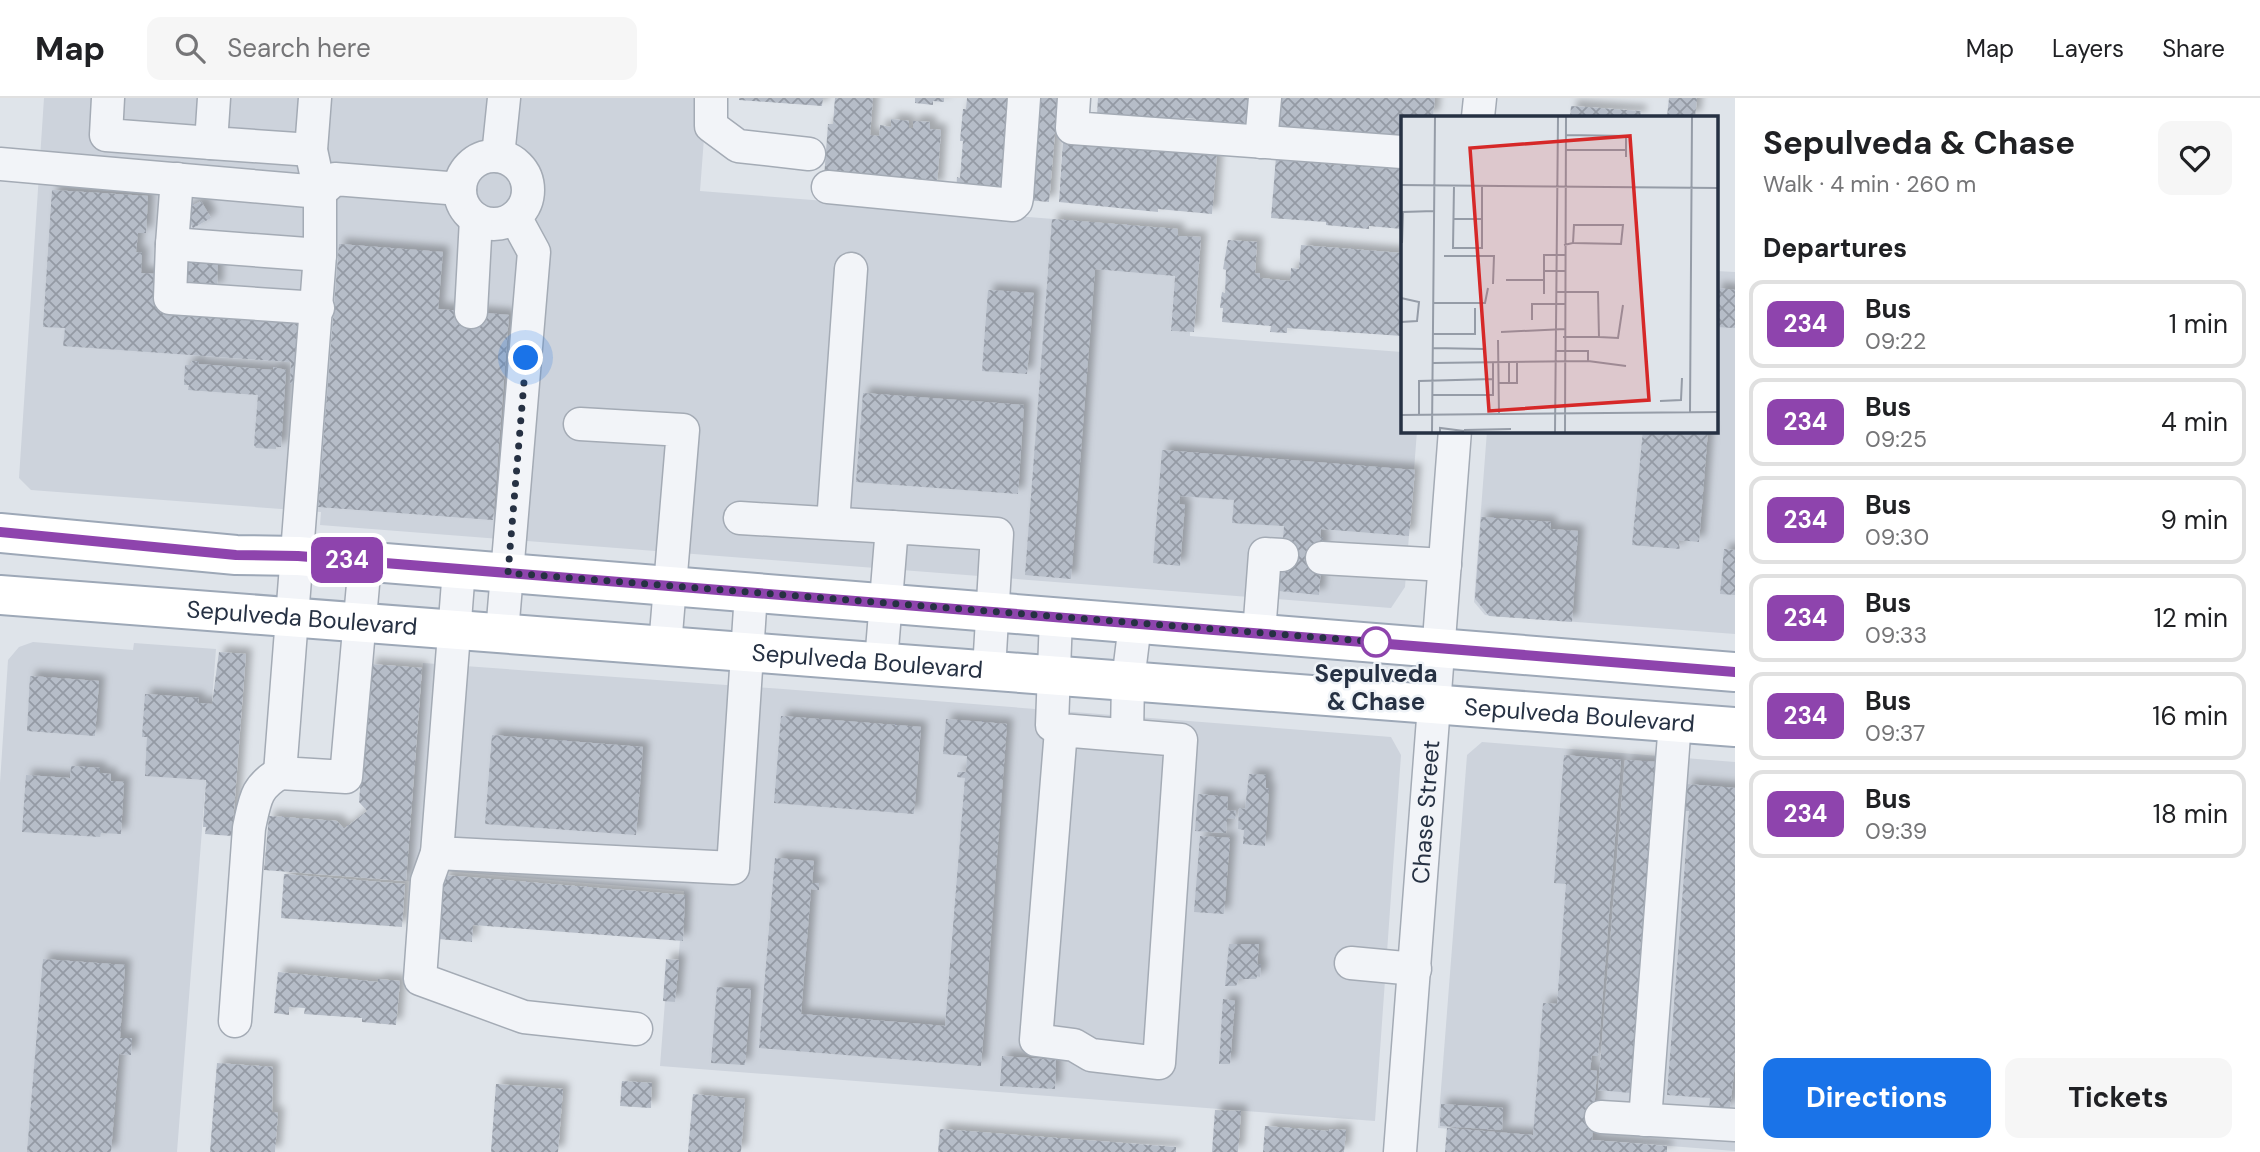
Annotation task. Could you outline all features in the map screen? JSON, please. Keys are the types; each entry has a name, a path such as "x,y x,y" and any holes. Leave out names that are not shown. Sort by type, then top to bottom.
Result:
{"main road":[{"path":"0,533 236,555 298,556 1735,672"},
{"name":"Sepulveda Boulevard","path":"0,595 1735,727"}],"street":[{"path":"108,98 106,135 311,150"},
{"path":"211,143 214,98"},
{"path":"281,773 318,308 320,192 311,150 315,98"},
{"path":"498,156 504,98"},
{"path":"711,98 710,126 738,146 808,153"},
{"path":"828,187 1013,205 1017,202 1024,98"},
{"path":"1074,98 1072,128 1401,152"},
{"path":"1261,142 1265,98"},
{"path":"1478,116 1480,98"},
{"path":"484,156 498,156 515,162 527,180 528,189 526,203 514,217 499,224 487,224 475,219 461,201 460,189 461,178 474,161 484,156"},
{"path":"0,164 320,192 335,179 460,189"},
{"path":"177,179 170,298 318,308"},
{"path":"502,633 534,252 514,217"},
{"path":"471,312 475,219"},
{"path":"172,244 320,256"},
{"path":"833,523 851,269"},
{"path":"580,424 683,430 665,646"},
{"name":"Chase Street","path":"1400,1152 1455,432"},
{"path":"740,518 997,534 989,670"},
{"path":"881,662 892,527"},
{"path":"1259,633 1265,554 1282,555"},
{"path":"1322,558 1445,565"},
{"path":"235,1021 249,828 256,799 265,781 281,773 346,778 365,562"},
{"path":"459,569 437,853 427,881 420,979 524,1017 636,1030"},
{"path":"437,853 733,868 751,593"},
{"path":"1056,617 1052,725 1060,730 1181,740 1159,1063 1091,1055 1074,1045 1036,1041 1060,730"},
{"path":"1127,735 1128,681 1135,624"},
{"path":"1645,1120 1675,722"},
{"path":"1351,963 1415,969"},
{"path":"1601,1117 1735,1125"}],"shaded area":[{"path":"44,98 707,98 700,191 1178,229 1171,331 1190,332 1190,336 1401,352 1401,432 1417,432 1405,587 1391,608 320,525 321,512 31,490 19,478"},
{"path":"1717,271 1735,272 1735,634 1485,615 1474,602 1487,432 1717,432"},
{"path":"33,642 133,650 134,643 216,649 177,1152 0,1152 0,783 8,660 19,647"},
{"path":"423,663 1391,737 1401,755 1375,1121 660,1066 665,1001 675,1001 684,891 443,871 442,884 406,881"},
{"path":"1482,742 1735,762 1735,1151 1438,1128 1467,755"}],"building":[{"path":"739,98 823,98 822,106"},
{"path":"835,98 873,98 870,135 879,136 880,125 891,127 891,119 909,121 909,128 913,128 913,121 930,122 930,129 941,130 937,187 824,178 828,124 833,124"},
{"path":"915,98 944,98 944,102 933,101 933,105 915,103"},
{"path":"967,98 1016,98 1008,198 956,194 957,177 960,178 963,109 966,109"},
{"path":"1035,98 1058,98 1049,202 1027,200"},
{"path":"1098,98 1253,98 1250,127 1195,123 1196,119 1185,118 1184,123 1163,121 1164,117 1153,117 1153,120 1097,115"},
{"path":"1281,98 1435,98 1433,116 1401,116 1401,139 1376,137 1376,133 1366,133 1366,136 1334,130 1334,133 1278,129"},
{"path":"1669,98 1697,98 1695,116 1667,116"},
{"path":"1571,106 1641,111 1640,116 1570,116"},
{"path":"1063,141 1119,145 1119,148 1129,149 1129,146 1151,148 1151,151 1161,152 1161,149 1217,153 1212,214 1158,209 1158,212 1059,202"},
{"path":"1276,157 1332,161 1331,165 1342,165 1342,162 1374,168 1374,165 1401,167 1401,229 1369,226 1369,229 1326,225 1326,222 1271,218"},
{"path":"52,190 148,196 146,233 138,233 136,252 142,253 141,273 158,274 156,308 306,317 299,384 290,384 291,362 63,346 65,328 43,327"},
{"path":"201,201 211,218 193,228 183,211"},
{"path":"1052,219 1178,229 1178,236 1201,237 1194,332 1171,331 1175,276 1095,269 1071,579 1025,575"},
{"path":"1228,240 1257,242 1255,273 1260,273 1260,278 1290,281 1291,268 1299,269 1301,245 1401,253 1401,336 1287,328 1287,333 1270,332 1271,326 1222,322 1223,308 1220,308 1222,292 1225,293 1226,270 1223,269"},
{"path":"339,244 443,252 438,309 509,315 493,520 318,507"},
{"path":"185,257 218,259 217,288 183,286"},
{"path":"1717,288 1735,290 1735,328 1717,327"},
{"path":"988,290 1034,293 1027,374 982,371"},
{"path":"192,361 199,361 198,364 273,370 273,367 286,370 281,447 256,448 254,445 258,395 188,390 189,385 184,385 185,365 190,365"},
{"path":"863,393 1024,405 1018,494 856,482"},
{"path":"1643,432 1708,432 1699,542 1678,540 1680,549 1632,545"},
{"path":"1162,450 1415,470 1409,536 1321,529 1320,537 1323,537 1319,595 1279,591 1284,526 1232,523 1234,500 1180,496 1179,504 1185,505 1180,566 1153,563"},
{"path":"1481,517 1551,522 1550,529 1578,531 1572,622 1489,616 1475,599"},
{"path":"1724,549 1735,550 1735,595 1720,594"},
{"path":"219,652 246,654 232,836 205,834 206,827 203,827 206,780 145,776 147,737 142,737 145,694 199,698 198,703 212,704"},
{"path":"370,664 422,668 406,881 264,870 269,816 337,821 344,829 367,811 359,802"},
{"path":"30,676 99,681 95,736 27,731"},
{"path":"781,716 921,727 914,814 774,803"},
{"path":"946,719 1007,724 981,1066 759,1048 775,858 814,861 812,883 819,883 819,890 811,889 801,1014 945,1026 965,778 957,777 958,772 966,772 967,756 943,754"},
{"path":"492,735 643,747 636,835 485,824"},
{"path":"1564,755 1621,760 1598,1056 1592,1055 1590,1070 1597,1071 1592,1140 1667,1146 1667,1152 1445,1152 1447,1128 1533,1135 1543,1003 1557,1004 1566,884 1554,883"},
{"path":"1625,760 1658,762 1631,1093 1598,1090"},
{"path":"71,766 100,768 100,773 111,774 111,781 124,782 121,834 101,833 100,837 22,832 26,775 70,778"},
{"path":"1249,774 1266,775 1266,788 1269,788 1265,846 1243,844 1244,830 1238,829 1239,808 1245,809"},
{"path":"1687,784 1735,788 1735,1064 1730,1108 1722,1107 1722,1113 1709,1112 1710,1098 1667,1095 1689,811 1685,811"},
{"path":"1198,794 1228,797 1227,810 1236,811 1235,819 1227,818 1226,833 1195,831"},
{"path":"1200,836 1230,838 1224,914 1194,912"},
{"path":"284,874 405,884 402,927 281,918"},
{"path":"443,875 685,895 683,941 473,925 472,942 439,939"},
{"path":"1229,944 1259,944 1257,964 1261,964 1260,977 1239,979 1236,986 1225,986"},
{"path":"43,959 125,965 120,1038 132,1038 131,1055 119,1054 111,1152 27,1152"},
{"path":"666,959 679,960 675,1002 663,1001"},
{"path":"278,972 378,982 378,979 400,981 396,1025 362,1022 362,1018 304,1014 305,1008 289,1007 289,1015 274,1013"},
{"path":"717,987 751,989 745,1065 711,1063"},
{"path":"1223,999 1235,1001 1230,1064 1219,1064"},
{"path":"1002,1056 1056,1060 1055,1089 1000,1086"},
{"path":"217,1063 273,1067 272,1112 278,1113 275,1152 210,1152"},
{"path":"622,1081 652,1083 651,1108 620,1106"},
{"path":"496,1084 563,1089 558,1152 491,1152"},
{"path":"693,1094 745,1099 741,1152 688,1152"},
{"path":"1441,1104 1503,1108 1502,1130 1440,1126"},
{"path":"1215,1110 1241,1111 1238,1152 1212,1152"},
{"path":"1265,1126 1346,1130 1344,1152 1263,1152"},
{"path":"940,1129 1176,1147 1176,1152 938,1152"}],"bus line":[{"name":"234","path":"0,532 236,555 298,556 1735,672"}],"place":[{"name":"Sepulveda & Chase","path":"1376,642"}],"route":[{"path":"526,358 508,573 1376,642"}]}
